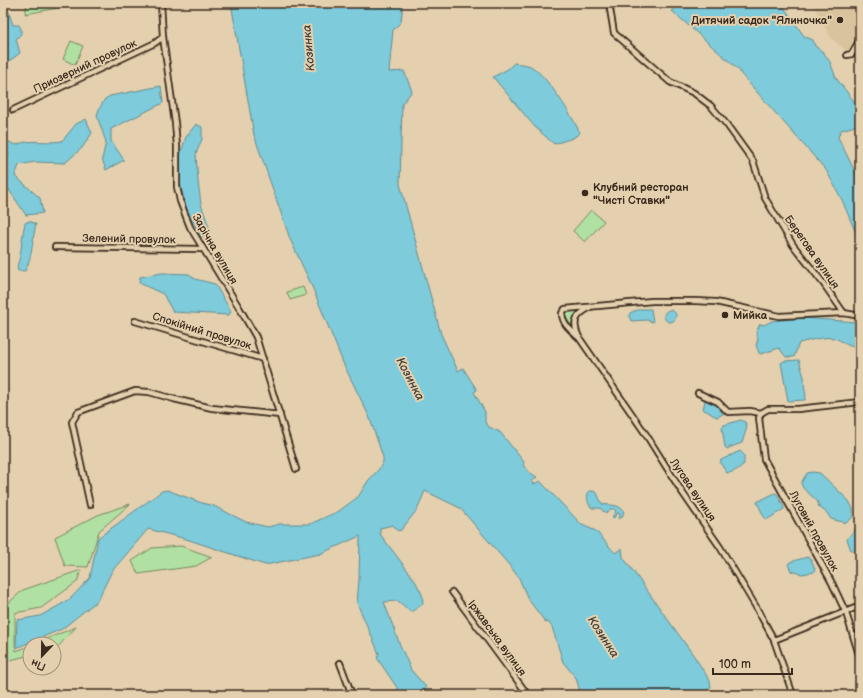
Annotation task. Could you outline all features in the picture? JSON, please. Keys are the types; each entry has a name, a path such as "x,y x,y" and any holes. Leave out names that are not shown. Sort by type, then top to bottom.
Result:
{"street":[{"name":"Зарічна вулиця","path":"161,3 163,37 175,123 177,146 177,187 183,210 202,249 256,338 296,469"},
{"name":"Берегова вулиця","path":"608,3 614,33 670,82 694,93 711,106 727,125 753,161 765,198 793,245 844,313"},
{"name":"Приозерний провулок","path":"13,110 155,43 163,37"},
{"path":"848,56 852,54 860,39"},
{"name":"Зелений провулок","path":"55,247 202,249"},
{"path":"580,339 565,324 562,318 564,310 652,301 695,301 716,302 779,316 844,313 860,316"},
{"name":"Лугова вулиця","path":"589,308 581,313 576,320 576,331 580,339 645,433 682,492 720,547 756,607 774,640 793,695"},
{"name":"Спокійний провулок","path":"135,321 263,359"},
{"path":"90,505 72,422 78,412 135,391 149,392 212,408 280,415"},
{"path":"698,393 718,402 728,412 761,412 768,409 798,409 860,402"},
{"name":"Луговий провулок","path":"761,412 759,418 764,459 832,583 846,613 860,658"},
{"name":"Іржавська вулиця","path":"452,592 528,695"},
{"path":"774,640 846,613 860,606"},
{"path":"340,662 352,695"}],"shaded area":[{"name":"Дитячий садок \"Ялиночка\"","path":"812,3 860,3 860,34 849,53 831,38"}],"green space":[{"path":"27,3 86,3 25,14"},
{"path":"71,41 83,46 75,65 63,59"},
{"path":"591,210 604,221 585,242 573,231"},
{"path":"303,287 306,295 290,300 287,292"},
{"path":"581,310 576,313 574,317 572,328 566,319 566,313 568,311"},
{"path":"130,504 99,531 88,567 65,566 55,537 98,515"},
{"path":"181,546 212,557 196,566 138,574 132,561 152,548"},
{"path":"81,570 77,582 41,608 15,613 16,651 22,649 22,657 3,662 3,608 23,590"},
{"path":"76,627 62,642 62,636 54,636"}],"water":[{"path":"3,3 15,3 7,7 13,25 19,25 21,34 16,39 20,53 8,62 3,63"},
{"name":"Козинка","path":"231,3 403,3 401,22 393,30 389,72 404,71 412,91 402,104 400,184 441,334 458,371 463,368 477,390 474,392 485,412 485,422 489,427 500,432 524,462 523,465 529,472 537,477 532,481 534,484 540,481 582,525 596,531 615,553 622,548 623,557 694,656 710,681 711,687 706,691 710,695 581,695 576,678 563,662 552,627 548,622 546,623 528,599 519,578 460,508 425,491 417,510 401,530 398,531 393,525 380,528 380,534 414,579 422,594 423,604 411,612 398,601 384,602 411,670 426,687 423,695 402,695 377,658 379,654 357,603 360,536 320,554 265,565 186,539 148,529 112,571 97,601 62,629 45,636 22,636 22,646 16,648 17,620 40,616 69,600 90,578 98,538 162,491 167,490 214,506 246,522 268,527 279,524 310,524 339,511 358,497 383,462 383,457 369,416 344,365 311,284 290,239 254,135"},
{"path":"676,3 781,3 804,36 813,40 815,46 823,52 830,62 836,78 860,109 860,123 841,130 838,137 860,182 860,243 842,200 826,170 740,73 740,71 672,11 676,8"},
{"path":"514,63 530,66 545,79 566,107 580,133 573,138 554,144 535,127 493,77 508,69"},
{"path":"161,86 163,103 111,129 111,141 124,160 106,170 102,159 106,142 97,116 105,99 110,96"},
{"path":"86,119 92,133 82,148 65,163 35,162 19,165 15,176 40,198 43,213 26,215 3,181 3,167 9,154 3,153 3,137 7,141 16,145 33,141 62,141 76,124"},
{"path":"196,124 202,127 202,139 196,154 198,181 201,204 210,230 209,235 201,237 187,210 181,188 178,162 186,137"},
{"path":"29,221 36,224 31,254 25,271 18,271 17,265 20,256 24,227 25,223"},
{"path":"162,273 189,274 195,279 215,284 231,311 229,315 173,312 163,294 139,283 140,277"},
{"path":"642,309 651,309 653,322 647,320 631,321 629,316 630,313"},
{"path":"668,310 672,310 676,316 672,322 668,322 664,318 664,314"},
{"path":"803,318 857,322 860,325 860,346 853,347 834,338 826,338 799,343 794,357 786,357 779,348 761,354 759,353 756,345 758,339 756,332 760,324 764,325 772,321"},
{"path":"799,360 804,377 806,394 805,400 788,401 781,363 784,361"},
{"path":"705,400 708,400 717,406 723,414 717,417 703,410"},
{"path":"741,420 745,422 747,427 742,443 727,449 725,447 722,429 724,425"},
{"path":"740,451 744,455 744,464 738,469 727,473 720,463 721,460"},
{"path":"807,473 820,473 849,501 853,509 853,517 846,523 831,519 827,513 819,507 817,501 803,488 801,483"},
{"path":"589,491 597,493 602,504 620,507 624,512 622,517 618,519 620,515 619,513 616,514 614,518 612,517 616,511 614,509 610,509 607,513 600,508 592,508 588,500"},
{"path":"775,493 777,494 784,509 768,519 765,519 757,502"},
{"path":"857,527 860,530 860,550 855,551 851,550 847,539"},
{"path":"807,557 811,559 815,569 814,572 802,574 791,571 788,564 790,562"}],"place":[{"name":"Дитячий садок \"Ялиночка\"","path":"840,20"},
{"name":"Клубний ресторан \"Чисті Ставки\"","path":"585,193"},
{"name":"Мийка","path":"725,315"}]}
